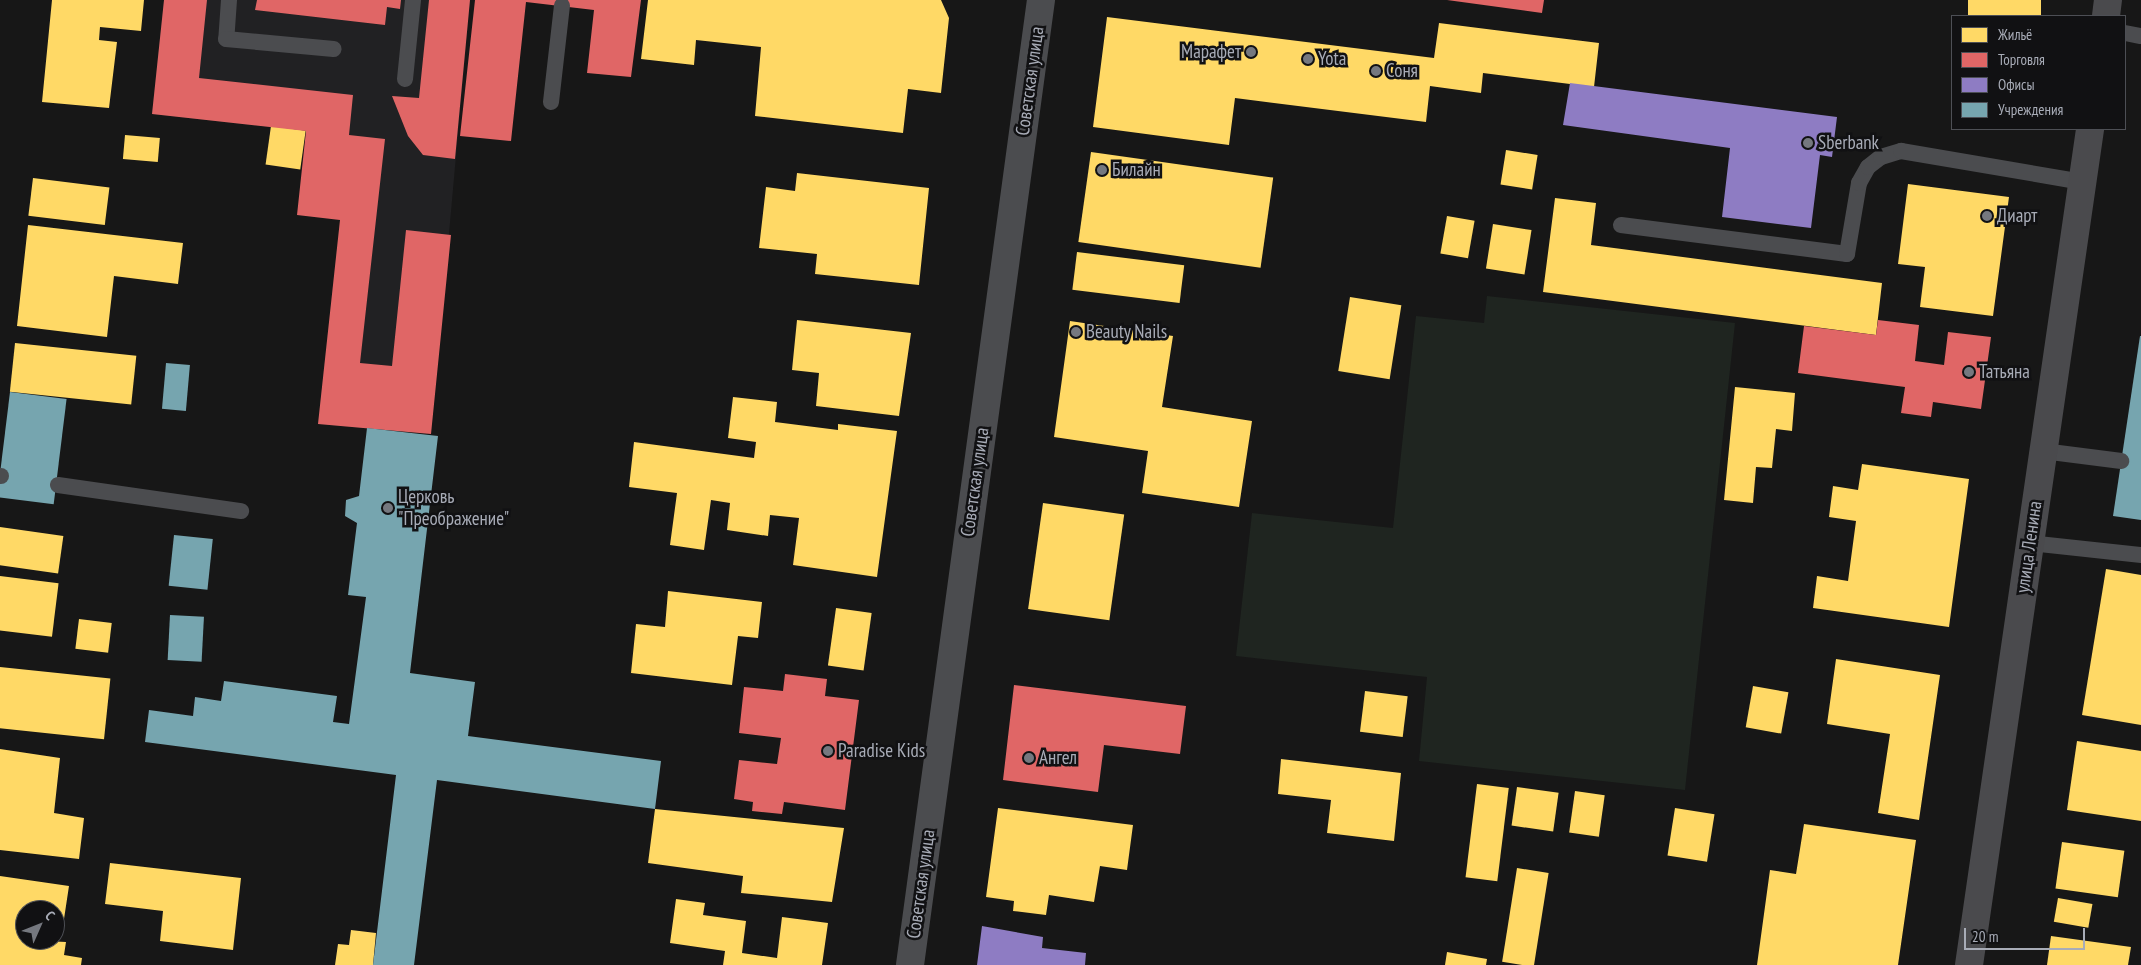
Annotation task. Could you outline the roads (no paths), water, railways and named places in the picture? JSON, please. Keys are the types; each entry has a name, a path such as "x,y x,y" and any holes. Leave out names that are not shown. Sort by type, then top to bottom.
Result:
{"main road":[{"path":"2106,15 2108,0"},
{"name":"улица Ленина","path":"1968,965 2090,130"}],"street":[{"name":"Советская улица","path":"910,965 1041,0"}],"lane":[{"path":"229,0 226,39 334,50"},
{"path":"405,79 413,0"},
{"path":"551,102 562,6"},
{"path":"2126,33 2141,36"},
{"path":"1621,225 1847,254 1859,183 1868,167 1882,157 1901,151 2082,182"},
{"path":"2043,451 2121,461"},
{"path":"58,485 241,511"},
{"path":"2030,543 2141,555"}],"place":[{"name":"Марафет","path":"1251,52"},
{"name":"Yota","path":"1308,59"},
{"name":"Соня","path":"1376,71"},
{"name":"Sberbank","path":"1808,143"},
{"name":"Билайн","path":"1102,170"},
{"name":"Диарт","path":"1987,216"},
{"name":"Beauty Nails","path":"1076,332"},
{"name":"Татьяна","path":"1969,372"},
{"name":"Церковь \"Преображение\"","path":"388,508"},
{"name":"Paradise Kids","path":"828,751"},
{"name":"Ангел","path":"1029,758"}]}
